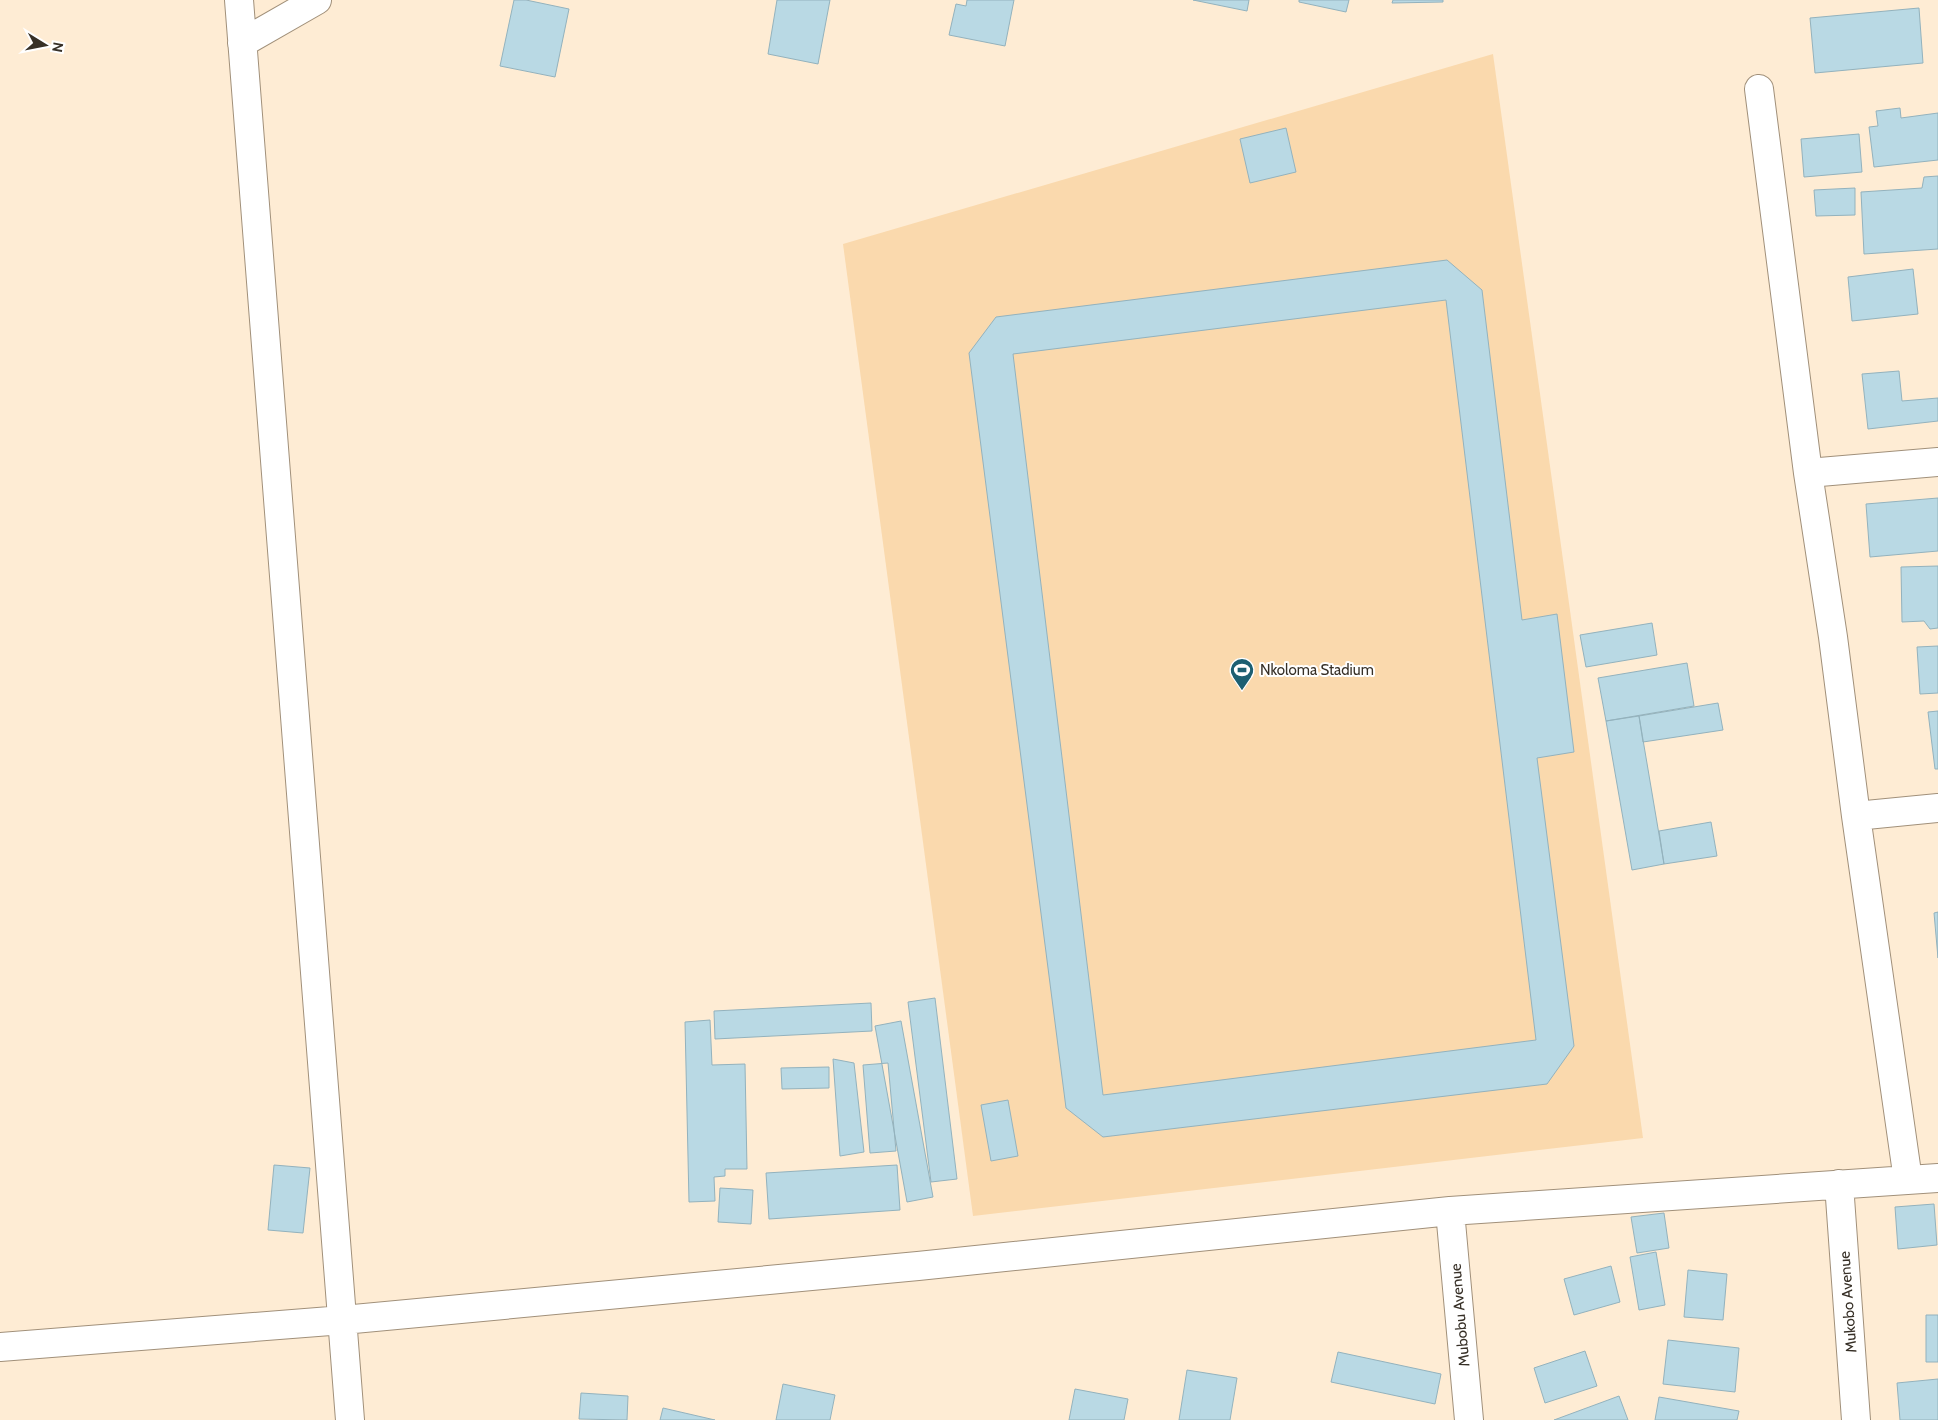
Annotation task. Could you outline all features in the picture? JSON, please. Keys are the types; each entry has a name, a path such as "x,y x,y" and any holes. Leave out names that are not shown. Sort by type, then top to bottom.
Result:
{"street":[{"path":"239,0 350,1420"},
{"path":"242,43 317,0"},
{"path":"1759,89 1808,473 1833,637 1856,816 1908,1180"},
{"path":"1808,473 1938,462"},
{"path":"1856,816 1938,808"},
{"path":"0,1347 343,1320 918,1266 1450,1211 1938,1178"},
{"name":"Mukobo Avenue","path":"1839,1184 1856,1420"},
{"name":"Mubobu Avenue","path":"1450,1211 1469,1420"}],"shaded area":[{"name":"Nkoloma Stadium","path":"1493,54 1643,1138 973,1216 843,244"}],"building":[{"path":"514,0 526,0 569,9 555,77 500,66"},
{"path":"777,0 830,0 818,64 768,54"},
{"path":"967,0 1014,0 1005,46 949,35 956,4 966,6"},
{"path":"1193,0 1249,0 1247,11"},
{"path":"1299,0 1349,0 1346,12 1299,2"},
{"path":"1393,0 1443,0 1443,2 1392,3"},
{"path":"1919,8 1923,63 1815,73 1810,18"},
{"path":"1900,108 1901,118 1938,113 1938,160 1874,167 1869,127 1878,126 1876,111"},
{"path":"1286,128 1296,172 1250,183 1240,139"},
{"path":"1859,134 1862,172 1804,177 1801,139"},
{"path":"1938,176 1938,249 1864,254 1861,192 1922,188 1924,177"},
{"path":"1855,188 1855,215 1816,216 1814,190"},
{"path":"1447,260 1482,290 1522,620 1557,614 1574,752 1537,758 1574,1046 1547,1084 1103,1137 1066,1108 969,353 996,317","holes":["1446,300 1536,1040 1103,1095 1013,354"]},
{"path":"1913,269 1918,314 1852,321 1848,277"},
{"path":"1899,371 1902,401 1938,398 1938,421 1868,429 1862,374"},
{"path":"1938,498 1938,551 1870,557 1866,504"},
{"path":"1938,566 1938,628 1930,629 1924,621 1902,622 1901,567"},
{"path":"1652,623 1657,655 1586,667 1580,635"},
{"path":"1938,646 1938,693 1920,694 1917,647"},
{"path":"1687,663 1694,706 1606,721 1598,678"},
{"path":"1718,703 1723,730 1643,742 1639,716"},
{"path":"1938,711 1938,769 1935,769 1928,712"},
{"path":"1639,716 1664,864 1632,870 1606,721"},
{"path":"1711,822 1717,856 1664,864 1659,831"},
{"path":"1938,912 1938,958 1934,913"},
{"path":"935,998 957,1179 931,1182 908,1002"},
{"path":"871,1003 872,1031 715,1039 714,1011"},
{"path":"710,1020 712,1065 745,1064 747,1169 725,1169 725,1176 714,1177 715,1201 689,1202 685,1022"},
{"path":"901,1021 933,1197 907,1202 875,1026"},
{"path":"833,1059 854,1063 864,1152 840,1156"},
{"path":"888,1063 896,1151 870,1153 863,1065"},
{"path":"829,1067 829,1088 782,1089 781,1068"},
{"path":"1008,1100 1018,1156 991,1161 981,1105"},
{"path":"274,1165 310,1168 303,1233 268,1230"},
{"path":"897,1165 900,1210 769,1219 766,1173"},
{"path":"720,1188 753,1190 751,1224 718,1222"},
{"path":"1934,1204 1937,1245 1898,1249 1895,1207"},
{"path":"1664,1213 1669,1248 1637,1253 1631,1217"},
{"path":"1656,1252 1665,1305 1639,1310 1630,1257"},
{"path":"1611,1266 1620,1302 1574,1315 1564,1279"},
{"path":"1688,1270 1727,1274 1723,1320 1684,1317"},
{"path":"1926,1315 1938,1315 1938,1362 1926,1362"},
{"path":"1668,1340 1739,1348 1735,1392 1663,1384"},
{"path":"1585,1351 1597,1386 1545,1403 1534,1368"},
{"path":"1338,1352 1441,1374 1435,1404 1331,1382"},
{"path":"1187,1370 1237,1378 1230,1420 1179,1420"},
{"path":"1938,1379 1938,1420 1900,1420 1897,1383"},
{"path":"783,1384 835,1395 830,1420 776,1420"},
{"path":"1075,1389 1128,1399 1124,1420 1069,1420"},
{"path":"581,1393 628,1396 627,1420 579,1419"},
{"path":"1619,1396 1628,1420 1554,1420"},
{"path":"1659,1397 1739,1411 1737,1420 1655,1420"},
{"path":"663,1408 715,1420 660,1420"}],"place":[{"name":"Nkoloma Stadium","path":"1242,691"}]}
